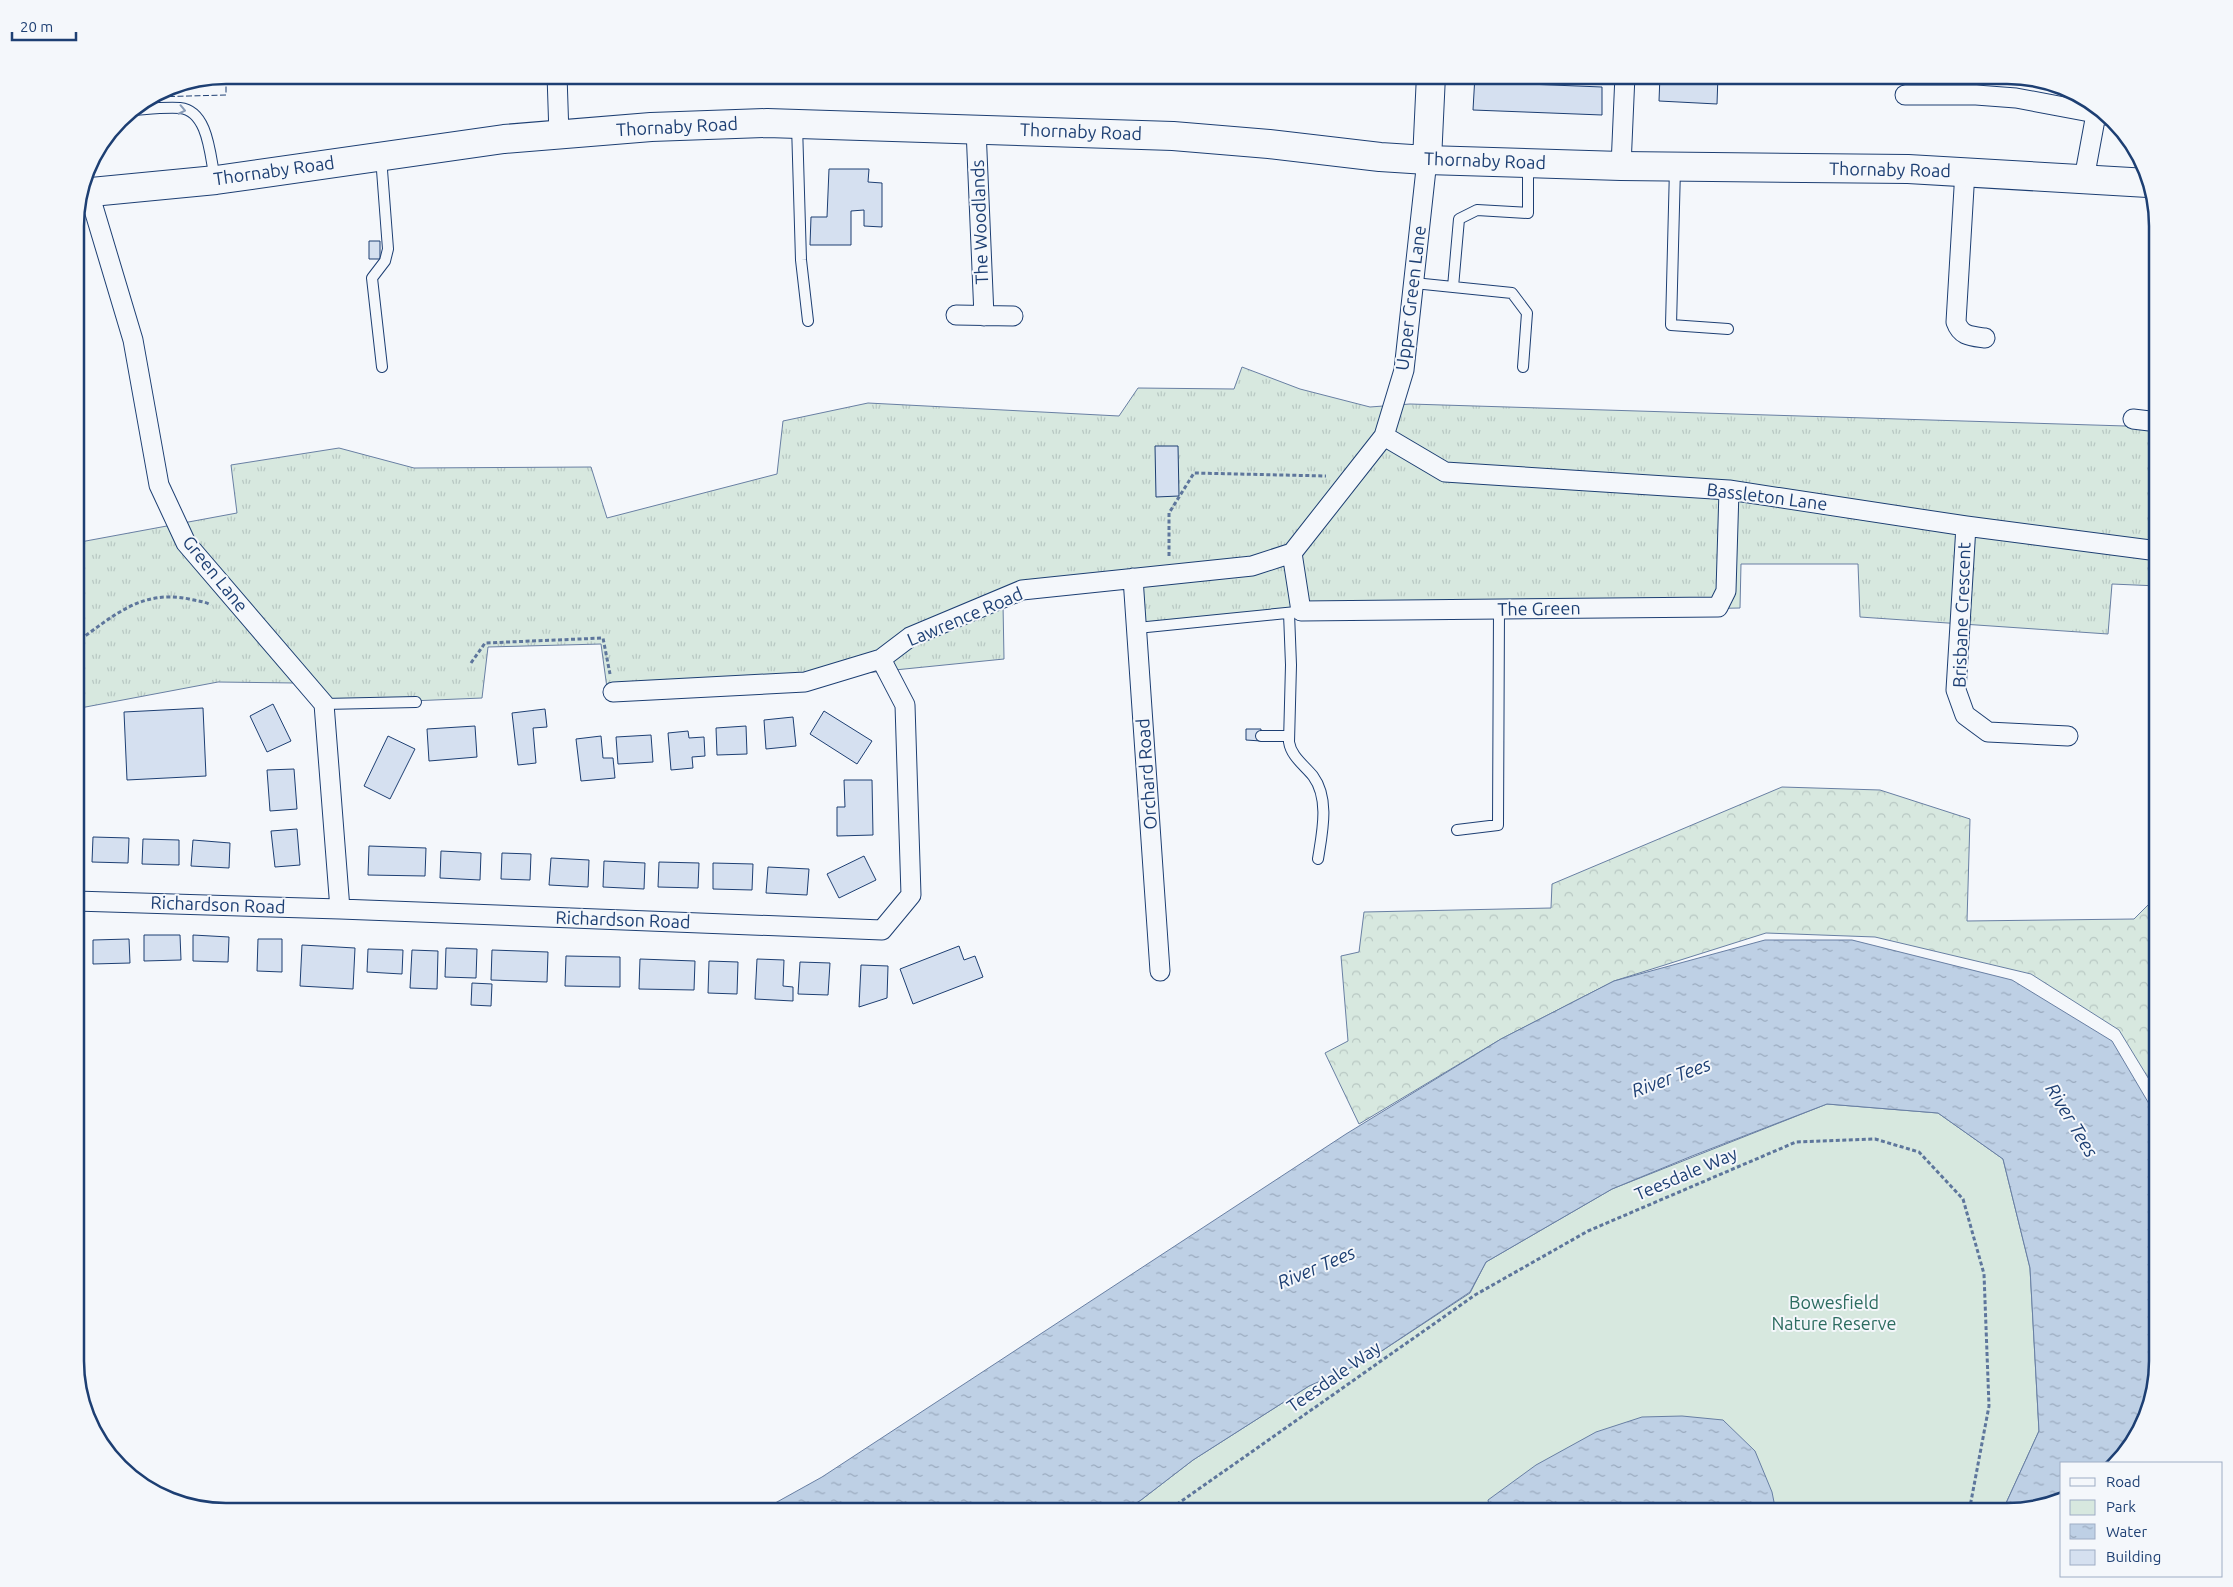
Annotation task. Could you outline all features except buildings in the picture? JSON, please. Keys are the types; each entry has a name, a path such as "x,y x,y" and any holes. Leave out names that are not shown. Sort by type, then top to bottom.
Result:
{"street":[{"path":"557,84 559,136"},
{"path":"1427,160 1431,84"},
{"path":"1621,166 1625,84"},
{"path":"1905,95 1976,95 2016,98 2046,102 2095,113"},
{"path":"2084,179 2100,118"},
{"name":"Thornaby Road","path":"90,186 216,180 504,139 651,127 797,124 1173,136 1269,144 1380,158 1621,166 1908,168 2142,183"},
{"name":"The Woodlands","path":"976,129 984,316"},
{"name":"Upper Green Lane","path":"1292,553 1384,436 1404,370 1427,160"},
{"path":"1965,171 1956,322 1960,331 1968,336 1984,338"},
{"name":"Green Lane","path":"88,195 133,340 159,485 186,543 324,704"},
{"path":"956,316 1013,316"},
{"path":"2133,419 2149,421"},
{"name":"Bassleton Lane","path":"1384,436 1445,472 1729,490 1966,526 2149,550"},
{"name":"The Green","path":"1295,612 1718,606 1726,591 1729,490"},
{"name":"Brisbane Crescent","path":"1966,526 1956,690 1965,715 1988,732 2068,736"},
{"path":"1292,553 1295,612"},
{"name":"Lawrence Road","path":"613,692 804,682 880,659 910,637 1022,590 1252,566 1292,553"},
{"name":"Orchard Road","path":"1133,578 1160,970"},
{"name":"Richardson Road","path":"84,902 340,909 882,930 911,895 905,705 880,659"},
{"path":"324,704 340,909"}],"lane":[{"path":"145,110 182,108 196,114 203,126 216,180"},
{"path":"797,124 801,260 808,321"},
{"path":"380,156 388,250 385,261 372,278 382,367"},
{"path":"1453,287 1459,220 1477,210 1528,213 1528,162"},
{"path":"1675,167 1671,326 1728,329"},
{"path":"1414,284 1512,293 1527,313 1523,367"},
{"path":"1457,830 1498,825 1499,609"},
{"path":"1137,628 1295,612 1291,665 1290,749 1314,777 1322,795 1324,824 1318,859"},
{"path":"324,704 416,702"},
{"path":"1261,736 1289,736"}],"path":[{"path":"1170,574 1170,513 1194,473 1352,477"},
{"path":"84,637 122,610 150,597 174,596 207,603 215,608"},
{"path":"471,663 484,643 602,638 613,692"},
{"name":"Teesdale Way","path":"1179,1503 1474,1295 1588,1232 1796,1142 1875,1139 1919,1152 1963,1199 1984,1274 1989,1406 1971,1503"}],"green space":[{"path":"1242,367 1300,389 1370,407 1410,404 2149,427 2149,586 2112,584 2108,634 1860,617 1858,564 1741,564 1740,608 1302,616 1134,632 1130,585 1021,596 1003,604 1004,659 805,679 607,688 601,644 488,647 482,698 315,705 295,683 218,682 84,707 84,541 237,513 231,465 339,448 414,468 591,467 607,518 777,474 783,421 868,403 1119,416 1138,388 1234,389"},
{"path":"1782,787 1880,790 1970,819 1967,921 2134,919 2149,904 2149,1079 2119,1030 2031,974 1875,937 1766,933 1614,981 1501,1039 1359,1124 1325,1053 1348,1041 1341,956 1359,952 1364,912 1551,908 1552,884"},
{"name":"Bowesfield Nature Reserve","path":"1827,1104 1938,1113 2003,1159 2030,1268 2039,1431 2006,1503 1136,1503 1193,1460 1309,1386 1368,1360 1470,1293 1486,1262 1612,1189"}],"water":[{"name":"River Tees","path":"1765,940 1852,940 2012,980 2112,1041 2149,1104 2148,1380 2142,1407 2135,1424 2114,1455 2107,1462 2060,1462 2060,1493 2026,1502 2006,1503 2039,1431 2030,1268 2003,1159 1938,1113 1827,1104 1612,1189 1486,1262 1470,1292 1368,1360 1309,1386 1193,1460 1136,1503 775,1503 822,1477 1346,1134 1501,1039 1614,981"},
{"path":"1682,1416 1723,1420 1755,1451 1772,1492 1774,1503 1488,1503 1488,1500 1536,1465 1596,1432 1642,1417"}],"fence":[{"path":"166,97 226,95 226,84"}]}
